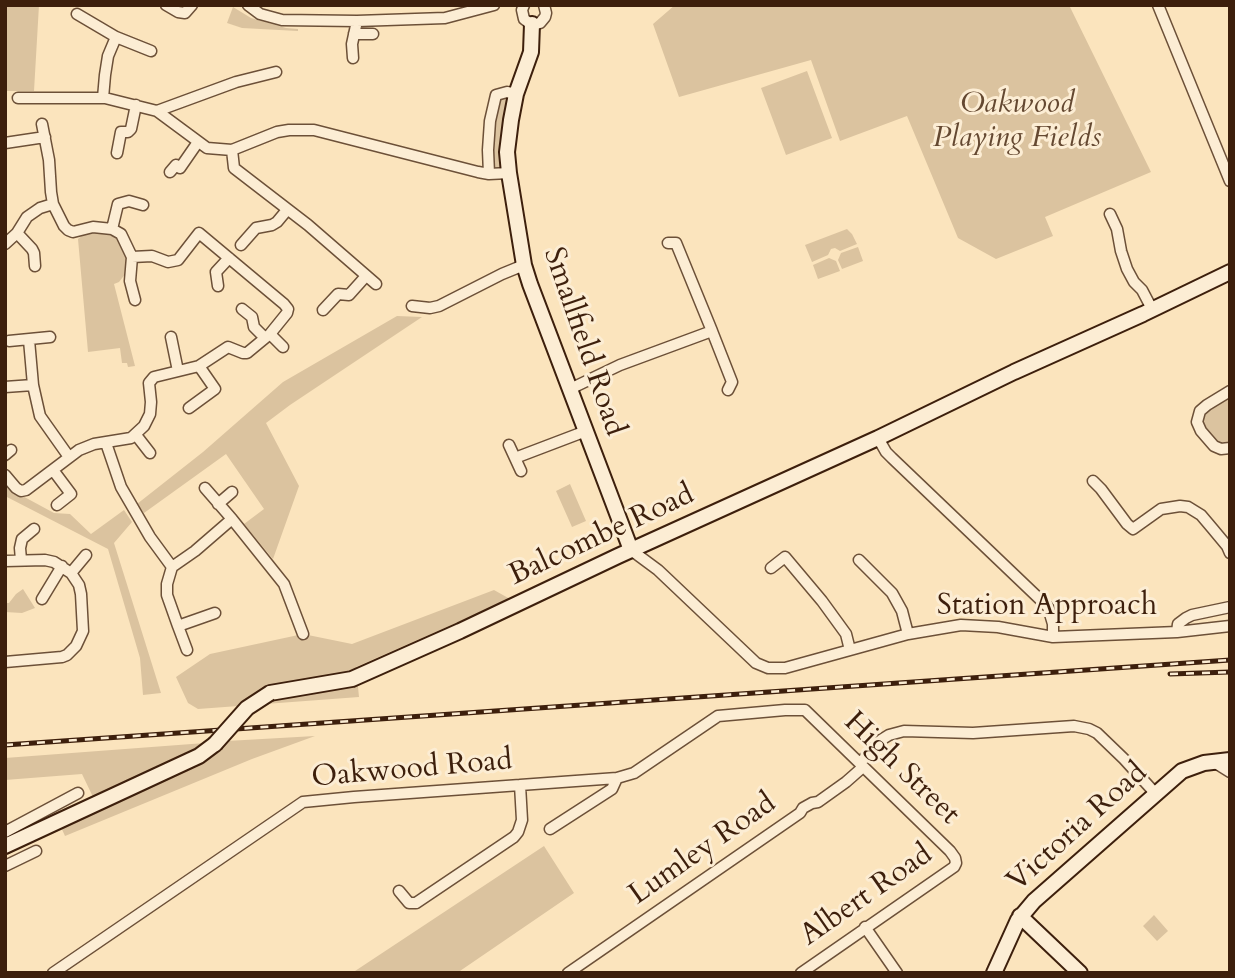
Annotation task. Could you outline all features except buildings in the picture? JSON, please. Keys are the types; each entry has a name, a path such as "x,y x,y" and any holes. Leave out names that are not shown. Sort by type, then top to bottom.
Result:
{"main road":[{"name":"Smallfield Road","path":"532,24 530,59 516,94 508,143 509,173 524,265 617,513 636,547"},
{"name":"Balcombe Road","path":"5,846 199,756 215,744 247,708 270,693 352,680 636,547 878,438 1230,272"},
{"name":"Victoria Road","path":"994,973 1014,925 1034,901 1182,771 1197,765 1230,760"},
{"path":"1020,916 1080,973"}],"street":[{"path":"166,5 185,13 192,5"},
{"path":"248,5 282,20 357,21 445,18 494,5"},
{"path":"517,5 524,6 522,15 532,24 543,20 546,13 544,5"},
{"path":"1158,5 1230,181"},
{"path":"433,6 434,18"},
{"path":"76,14 116,37 151,51"},
{"path":"353,58 352,44 357,21"},
{"path":"354,34 373,34"},
{"path":"103,98 108,56 116,37"},
{"path":"157,111 236,82 276,72"},
{"path":"489,174 490,121 496,95 507,92 516,94"},
{"path":"18,98 103,98 136,105 157,111 207,148 232,150 277,132 314,130 489,174 509,173"},
{"path":"117,153 121,132 131,129 136,105"},
{"path":"42,124 53,204 68,230 74,232 93,227 112,229 121,234 132,257 130,281 135,300"},
{"path":"5,142 45,137"},
{"path":"170,172 176,165 180,168 198,142"},
{"path":"232,150 234,168 376,284"},
{"path":"112,229 118,204 129,201 143,205"},
{"path":"5,244 17,233 27,217 40,208 53,204"},
{"path":"242,245 257,228 277,222 287,209"},
{"path":"1110,214 1117,229 1127,270 1152,309"},
{"path":"17,233 32,249 35,266"},
{"path":"5,475 16,488 26,490 86,447 131,438 144,426 150,414 150,380 199,366 228,348 247,353 268,336 287,313 288,309 284,304 199,233 178,260 168,262 152,256 132,257"},
{"path":"672,243 712,331 730,386"},
{"path":"218,286 216,272 229,258"},
{"path":"411,306 439,306 524,265"},
{"path":"323,310 338,294 349,295 366,276"},
{"path":"242,309 252,317 254,327 283,347"},
{"path":"570,389 620,365 712,331"},
{"path":"9,341 50,337"},
{"path":"171,337 178,371"},
{"path":"29,340 33,385 40,416 69,457"},
{"path":"189,408 215,389 199,366"},
{"path":"5,387 33,385"},
{"path":"1230,391 1200,411 1197,422 1214,446 1221,449 1230,448"},
{"path":"515,458 586,431"},
{"path":"135,435 150,453"},
{"path":"878,438 886,452 1048,607 1053,624 1053,637"},
{"path":"106,443 121,487 150,537 172,567"},
{"path":"509,445 521,471"},
{"path":"53,470 71,494 57,505"},
{"path":"1093,481 1104,487 1133,529 1161,509 1188,507 1201,515 1230,553"},
{"path":"205,488 284,584 303,634"},
{"path":"218,504 232,492"},
{"path":"187,650 167,595 172,567 232,519"},
{"path":"21,560 22,539 34,529"},
{"name":"Station Approach","path":"636,547 756,663 768,668 785,668 908,634 961,625 998,627 1053,637 1177,632 1230,626"},
{"path":"42,599 66,569 86,555"},
{"path":"771,568 785,557 846,634 850,650"},
{"path":"5,561 45,560 66,569 79,585 83,631 68,655 56,659 5,662"},
{"path":"859,560 892,593 902,611 908,634"},
{"path":"1177,632 1178,624 1192,615 1230,607"},
{"path":"178,626 215,613"},
{"name":"High Street","path":"617,778 634,773 721,715 805,710 955,858"},
{"name":"Lumley Road","path":"568,973 800,813 803,808 816,803 846,782 881,740 896,733 973,733 1074,726 1089,729 1111,746 1155,793"},
{"path":"1214,762 1230,772"},
{"path":"550,829 612,789 617,778"},
{"name":"Oakwood Road","path":"53,973 303,803 617,778"},
{"path":"399,891 409,903 416,903 514,837 522,820 520,785"},
{"path":"5,832 78,793"},
{"path":"5,866 36,851"},
{"name":"Albert Road","path":"801,973 954,867 955,858"},
{"path":"865,928 897,973"}],"green space":[{"path":"6,5 39,5 34,91 5,91"},
{"name":"Oakwood Playing Fields","path":"675,5 1069,5 1151,172 1045,217 1053,236 996,259 958,238 907,116 840,141 811,60 679,97 653,24"},
{"path":"233,7 251,18 298,31 242,28 227,23"},
{"path":"807,71 832,138 786,155 761,88"},
{"path":"507,97 501,135 502,168 494,168 493,132 498,98"},
{"path":"847,229 857,244 840,251 831,249 828,255 812,262 805,245"},
{"path":"100,232 117,236 127,257 126,273 114,284 135,366 128,367 127,363 122,363 120,348 88,352 78,239 84,234"},
{"path":"858,247 863,261 842,269 838,260 841,253"},
{"path":"829,258 836,261 840,271 818,279 813,265"},
{"path":"397,316 422,317 266,423 299,486 273,559 244,524 264,509 226,454 144,513 137,504 203,452 283,382"},
{"path":"1230,394 1230,444 1222,444 1201,424 1201,414"},
{"path":"5,482 17,493 54,513 70,514 91,534 124,510 132,522 114,543 161,693 143,695 140,658 108,549 5,496"},
{"path":"570,484 586,521 572,527 556,491"},
{"path":"23,589 35,608 22,613 5,612 5,603 9,603"},
{"path":"494,590 510,599 356,667 359,697 198,709 188,703 176,677 210,654 303,634 352,644"},
{"path":"315,736 65,836 60,825 227,741"},
{"path":"205,743 93,797 82,774 5,780 5,758"},
{"path":"544,846 574,893 457,973 352,973"},
{"path":"1154,915 1168,931 1157,941 1143,926"}],"railway":[{"path":"5,745 1230,660"},
{"path":"1170,674 1230,672"}]}
